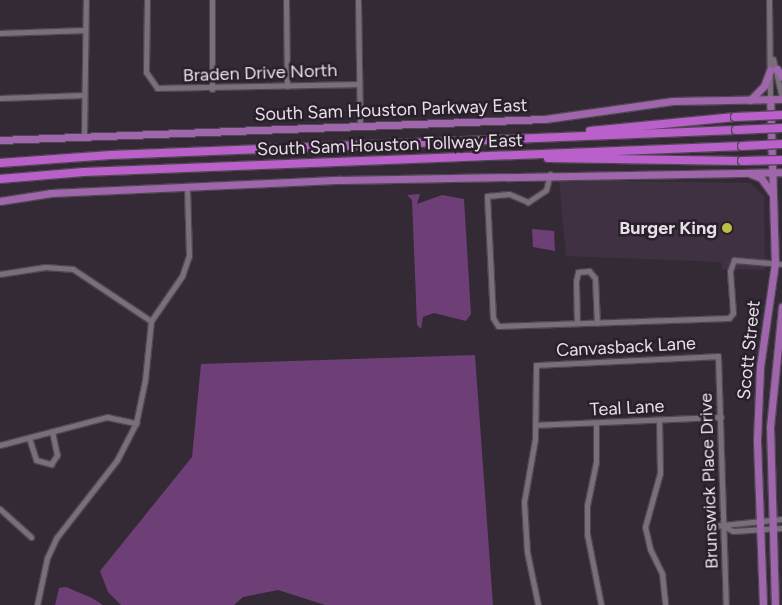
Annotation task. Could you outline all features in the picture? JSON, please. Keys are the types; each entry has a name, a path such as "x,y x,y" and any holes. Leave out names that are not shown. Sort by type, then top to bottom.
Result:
{"highway":[{"path":"552,137 636,125 782,115"},
{"name":"South Sam Houston Tollway East","path":"0,163 110,155 782,128"},
{"name":"South Sam Houston Tollway East","path":"0,179 494,155 782,144"},
{"path":"494,155 742,161 782,160"}],"main road":[{"path":"750,100 764,86 774,70 782,77"},
{"name":"South Sam Houston Parkway East","path":"0,140 545,119 673,101 782,98"},
{"name":"Scott Street","path":"763,605 757,439 763,346 778,263 771,172 770,99"},
{"path":"0,201 51,193 187,187 550,174 782,172"},
{"path":"748,173 761,178 773,194"},
{"name":"Scott Street","path":"775,605 770,426 776,348 782,306"},
{"path":"763,346 776,348"}],"street":[{"path":"84,136 86,0"},
{"name":"Braden Drive North","path":"147,0 146,72 151,85 162,90 359,84"},
{"path":"212,0 212,89"},
{"path":"286,0 287,86"},
{"path":"358,0 360,126"},
{"path":"769,0 774,70 782,98"},
{"path":"0,33 85,30"},
{"path":"770,99 774,70"},
{"path":"0,98 84,95"},
{"path":"550,174 546,190 528,202 509,194 487,196 493,318 498,326 729,318 733,313 730,271 734,260 778,263"},
{"path":"37,605 47,558 57,537 117,460 136,423 145,380 151,321 187,262 187,187"},
{"path":"0,274 46,267 73,269 151,321"},
{"path":"577,323 576,281 578,272 590,271 595,278 597,323"},
{"name":"Canvasback Lane","path":"535,425 536,365 718,356"},
{"name":"Brunswick Place Drive","path":"718,356 726,605"},
{"name":"Teal Lane","path":"535,425 721,417"},
{"path":"0,445 107,418 136,423"},
{"path":"660,420 660,473 645,527 650,549 662,574 665,605"},
{"path":"596,423 596,462 587,506 587,534 601,605"},
{"path":"535,425 524,502 527,552 538,605"},
{"path":"29,438 36,460 51,464 57,455 52,432"},
{"path":"0,509 31,538"},
{"path":"713,526 782,519"},
{"path":"724,526 733,530 782,528"}],"shaded area":[{"path":"559,180 750,183 764,196 765,270 722,269 721,262 566,256"},
{"path":"420,194 417,204 442,195 464,199 471,314 466,321 434,313 423,317 421,329 417,325 412,200 407,195"},
{"path":"532,229 554,231 555,251 533,247"},
{"path":"475,355 493,605 325,605 278,590 243,597 234,605 121,605 108,592 100,571 192,457 201,364"},
{"path":"66,587 103,605 55,605 59,588"}],"place":[{"name":"Burger King","path":"727,228"}]}
